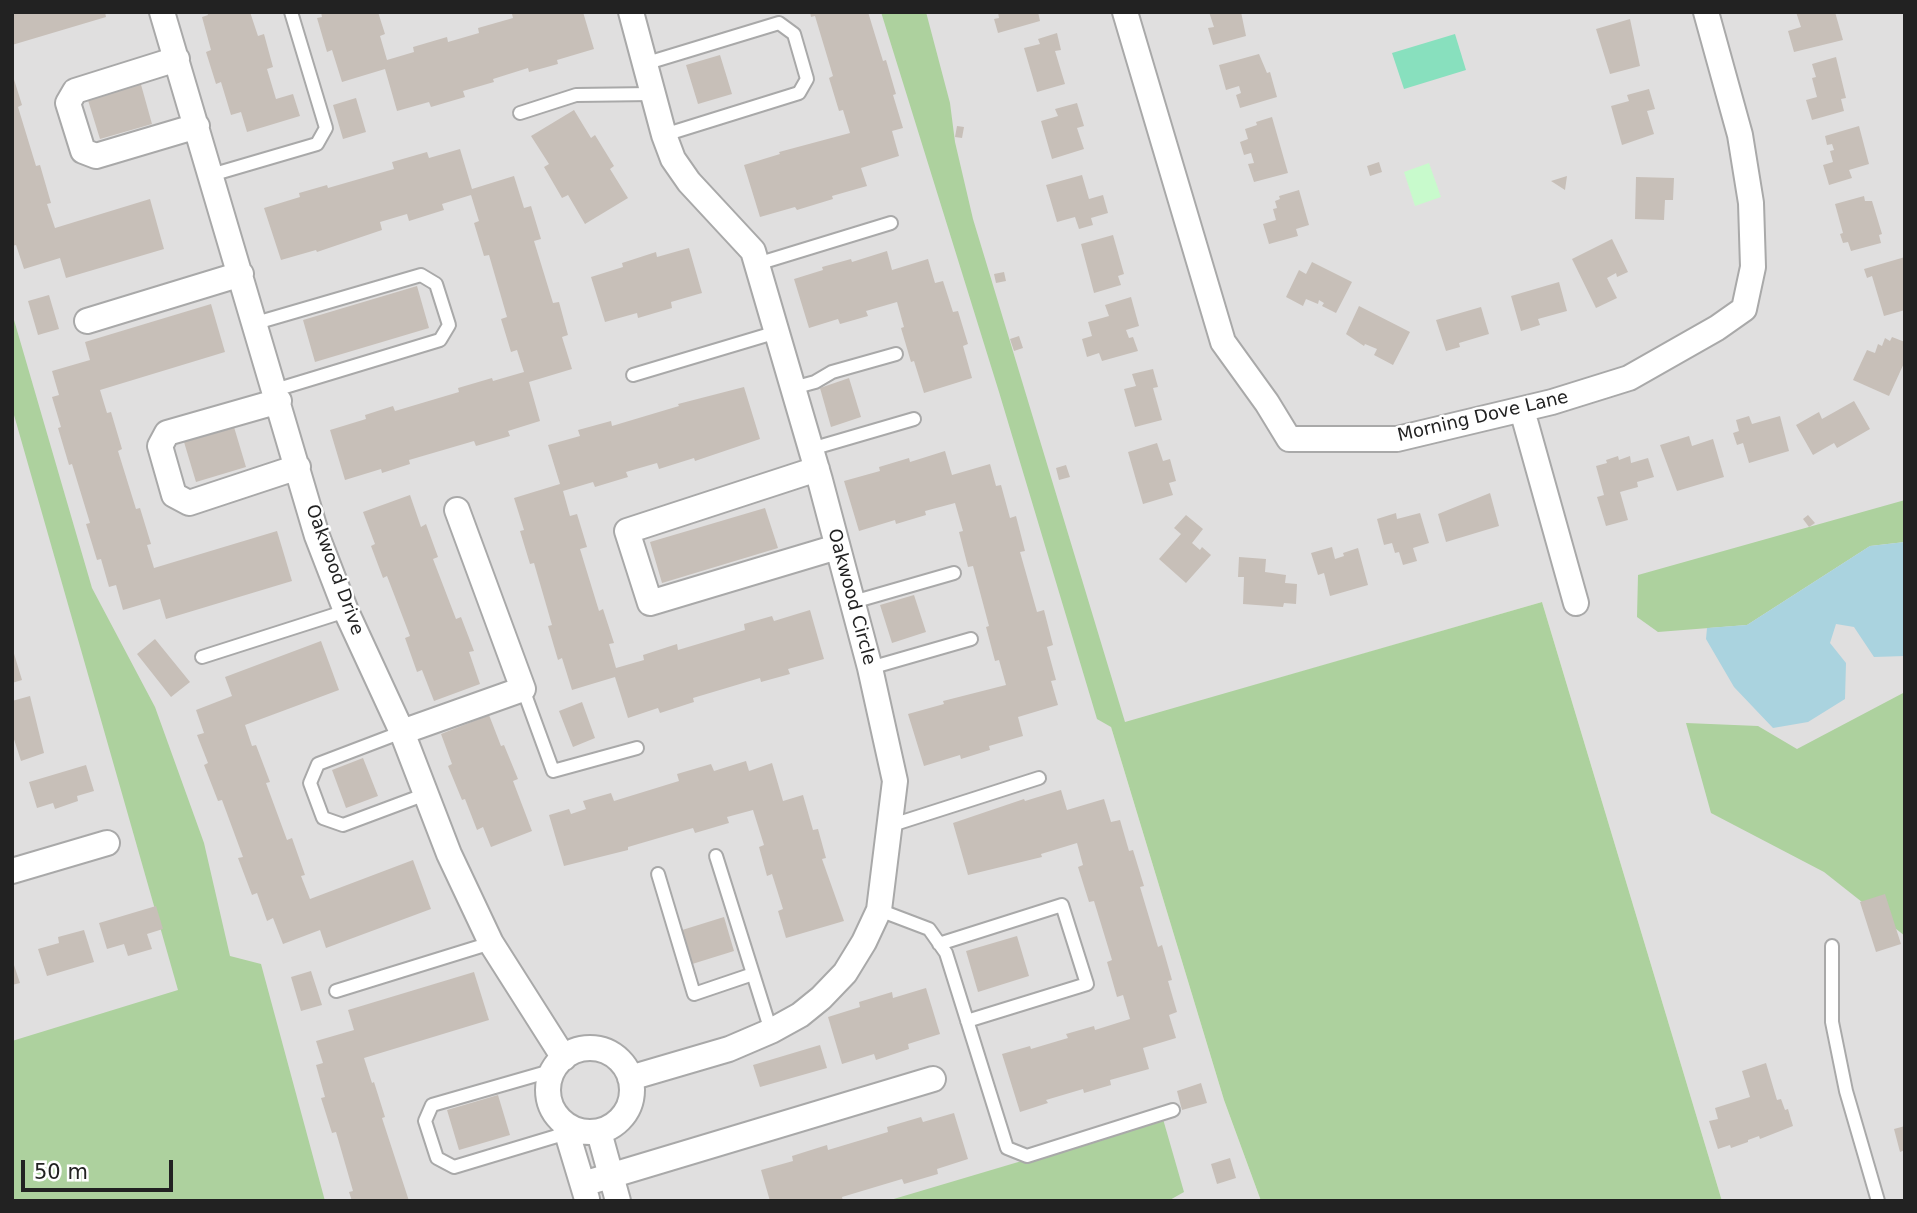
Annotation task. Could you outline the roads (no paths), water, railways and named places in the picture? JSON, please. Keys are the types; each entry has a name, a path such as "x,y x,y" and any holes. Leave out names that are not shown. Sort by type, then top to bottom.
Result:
{"street":[{"name":"Oakwood Drive","path":"162,12 317,536 346,611 402,733 449,854 491,943 559,1064"},
{"name":"Oakwood Circle","path":"630,1078 729,1049 771,1031 800,1015 845,973 879,910 895,781 853,602 753,251 689,182 673,159 652,94 631,12"},
{"name":"Morning Dove Lane","path":"1125,12 1223,342 1267,402 1289,439 1397,439 1522,410 1629,378 1717,328 1744,309 1753,267 1751,203 1740,135 1706,12"},
{"path":"177,59 75,91 68,103 83,151 96,156 197,126"},
{"path":"87,321 241,274"},
{"path":"277,396 167,433 160,446 174,495 189,503 298,467"},
{"path":"1522,410 1576,603"},
{"path":"814,459 627,531 650,603 837,547"},
{"path":"402,733 523,689 457,510"},
{"path":"12,871 107,843"},
{"path":"566,1128 599,1132 611,1128 622,1119 629,1107 632,1094 626,1067 604,1050 590,1048 576,1051 559,1064 550,1081 548,1095 552,1108 566,1128 585,1193 612,1175 933,1079"},
{"path":"599,1132 618,1201"}],"lane":[{"path":"211,174 317,144 326,128 291,12"},
{"path":"644,64 779,23 794,34 807,79 799,93 664,135"},
{"path":"520,113 576,95 652,94"},
{"path":"757,264 891,223"},
{"path":"256,323 421,275 436,284 449,325 440,340 277,396"},
{"path":"633,375 777,332"},
{"path":"793,388 815,382 832,372 896,354"},
{"path":"814,459 914,419"},
{"path":"853,602 954,573"},
{"path":"202,657 346,611"},
{"path":"870,668 971,639"},
{"path":"523,689 553,771 637,748"},
{"path":"402,733 318,764 310,783 323,818 344,825 426,794"},
{"path":"889,826 1039,778"},
{"path":"716,856 771,1031"},
{"path":"658,874 694,994 753,974"},
{"path":"939,944 1062,905 1087,984 967,1021"},
{"path":"879,910 929,929 946,953 1007,1148 1027,1156 1173,1110"},
{"path":"336,991 491,943"},
{"path":"1832,946 1832,1022 1846,1091 1878,1201"},
{"path":"559,1064 432,1105 425,1121 437,1158 454,1167 566,1128"}],"water":[{"path":"1905,542 1905,656 1874,657 1854,627 1836,624 1830,643 1846,663 1845,699 1808,722 1773,728 1734,687 1706,639 1707,628 1747,625 1870,546"}]}
